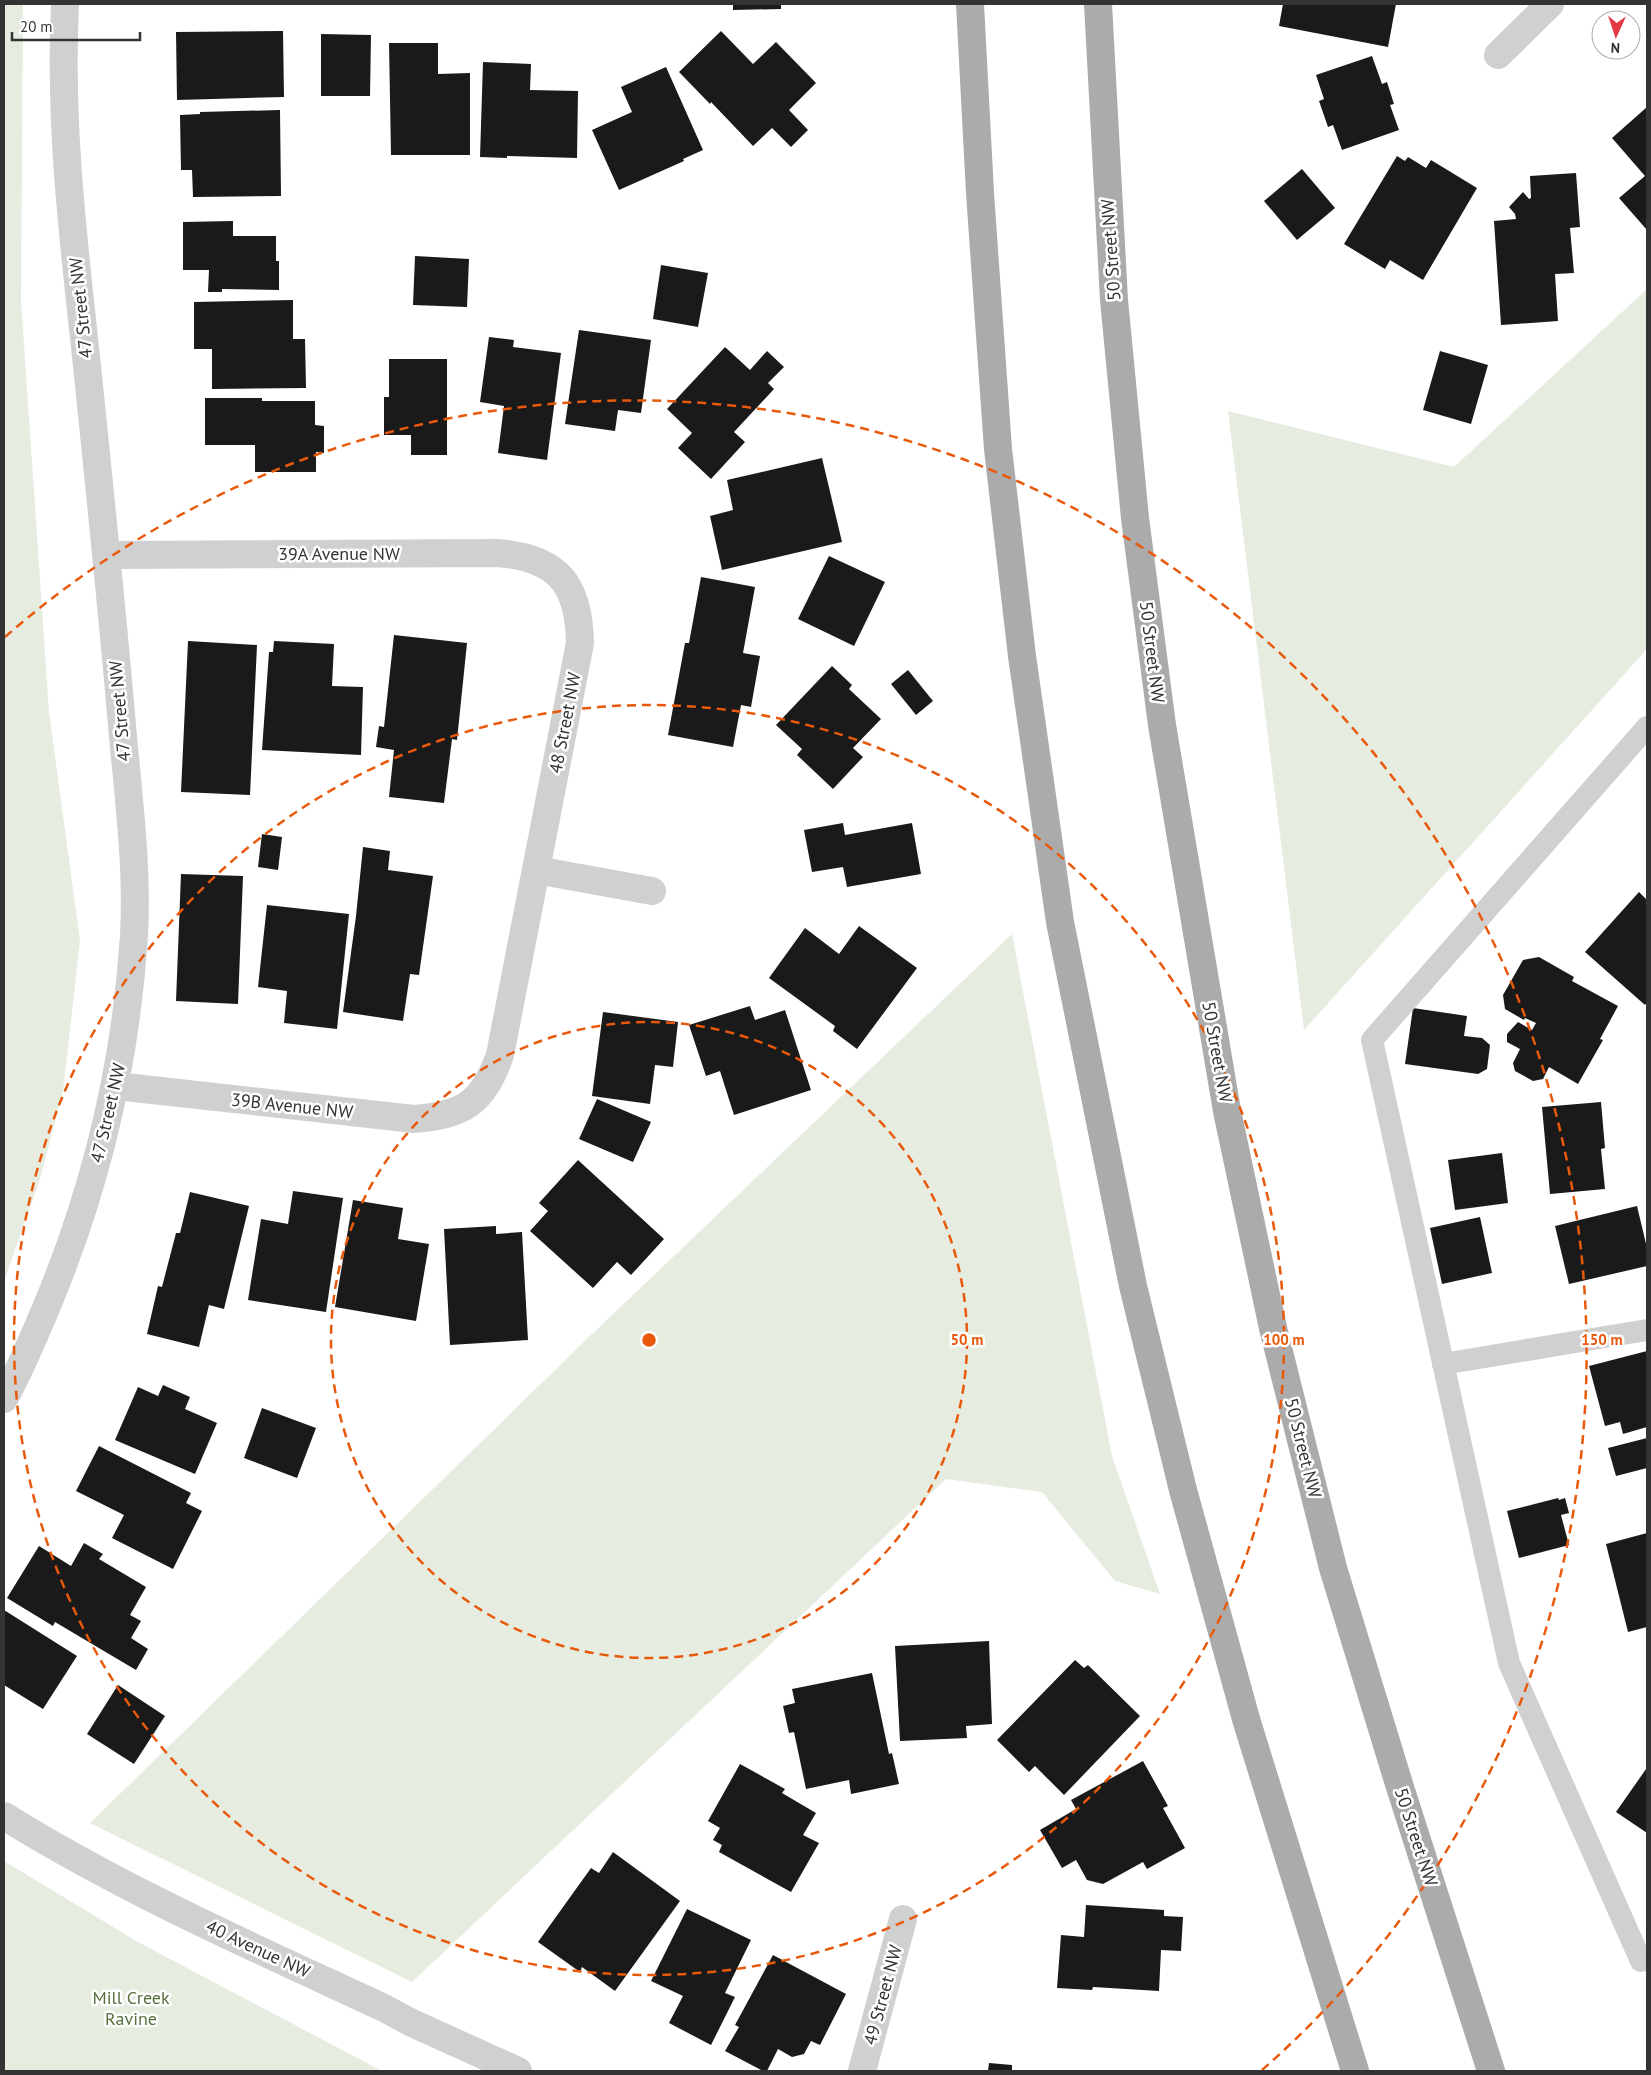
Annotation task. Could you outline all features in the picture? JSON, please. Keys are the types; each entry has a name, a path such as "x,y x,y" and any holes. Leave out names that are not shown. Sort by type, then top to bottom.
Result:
{"main road":[{"path":"970,4 998,449 1022,656 1060,922 1134,1286 1183,1490 1246,1718 1355,2071"},
{"name":"50 Street NW","path":"1098,4 1098,39 1114,300 1135,518 1162,726 1227,1111 1273,1328 1333,1568 1398,1784 1491,2071"}],"street":[{"name":"47 Street NW","path":"4,1398 31,1344 76,1234 100,1152 116,1086 134,934 134,878 107,555 68,198 64,132 63,46 65,4"},
{"path":"1498,55 1550,4"},
{"name":"39A Avenue NW","path":"107,555 498,553 519,555 535,561 552,570 563,579"},
{"name":"48 Street NW","path":"466,1106 481,1094 492,1078 500,1056 580,643 577,608 572,593 563,579"},
{"path":"536,870 652,891"},
{"name":"39B Avenue NW","path":"116,1086 414,1119 450,1114 466,1106"},
{"name":"40 Avenue NW","path":"4,1816 96,1870 173,1910 518,2071"},
{"name":"49 Street NW","path":"862,2071 904,1919"}],"lane":[{"path":"1647,727 1372,1040 1509,1663 1641,1961 1647,1960"},
{"path":"1443,1364 1647,1330"}],"green space":[{"path":"4,4 23,4 21,301 49,712 80,941 63,1091 40,1179 4,1281"},
{"path":"1647,289 1647,649 1304,1030 1228,411 1454,467"},
{"path":"1012,934 1112,1456 1160,1594 1115,1581 1042,1492 946,1479 412,1982 90,1823 591,1335"},
{"name":"Mill Creek Ravine","path":"4,1861 138,1942 382,2071 4,2071"}],"building":[{"path":"733,4 781,4 781,9 733,10"},
{"path":"1283,4 1396,4 1388,47 1279,26"},
{"path":"283,31 284,97 177,100 176,32"},
{"path":"721,31 753,64 776,42 816,83 789,110 808,130 791,147 772,128 753,146 679,72"},
{"path":"321,34 371,35 370,96 321,96"},
{"path":"389,43 438,43 438,74 470,73 470,155 391,155"},
{"path":"1372,56 1382,84 1387,82 1394,104 1390,105 1399,130 1342,150 1333,125 1328,127 1319,101 1324,99 1316,75"},
{"path":"483,62 531,64 530,90 578,91 577,158 480,157"},
{"path":"666,67 703,150 683,159 684,161 619,190 592,130 632,112 621,87"},
{"path":"1647,107 1647,230 1619,198 1645,176 1612,138"},
{"path":"280,110 281,196 193,197 192,170 181,170 180,115 200,114 200,112"},
{"path":"1397,156 1405,161 1408,157 1426,168 1431,160 1477,188 1423,280 1390,260 1385,269 1344,244"},
{"path":"1302,169 1335,208 1297,240 1264,201"},
{"path":"1576,173 1580,227 1570,228 1574,273 1555,274 1558,321 1501,325 1494,221 1516,219 1515,214 1509,207 1523,192 1529,199 1531,198 1530,176"},
{"path":"233,221 233,236 276,236 276,261 279,261 279,290 222,289 222,292 208,292 209,270 183,270 183,222"},
{"path":"415,256 469,259 467,307 413,305"},
{"path":"661,265 708,273 698,327 653,319"},
{"path":"293,300 293,339 305,339 306,388 212,389 212,349 194,349 194,302"},
{"path":"579,330 651,340 641,413 618,410 615,431 565,424"},
{"path":"489,337 514,340 513,347 561,353 547,460 498,453 504,406 480,402"},
{"path":"725,347 750,370 767,351 784,367 768,383 774,389 734,432 745,442 711,479 678,448 692,433 667,409"},
{"path":"1440,351 1488,365 1471,424 1423,410"},
{"path":"389,359 447,359 447,455 411,455 411,435 384,435 384,397 389,397"},
{"path":"205,398 262,398 262,401 315,401 315,425 324,426 324,453 316,452 316,472 255,472 255,445 205,445"},
{"path":"822,458 842,542 722,570 710,516 733,510 727,480"},
{"path":"829,556 885,582 854,646 798,619"},
{"path":"701,577 755,587 743,653 760,656 751,707 741,705 733,747 668,735 685,643 689,643"},
{"path":"394,635 467,643 457,740 452,739 444,803 389,797 394,750 376,747 379,726 384,727"},
{"path":"188,641 257,645 250,795 181,792"},
{"path":"274,641 334,644 332,686 363,687 361,755 262,750 269,652 273,652"},
{"path":"832,666 852,685 849,689 881,719 853,748 863,757 833,789 797,755 802,749 776,725"},
{"path":"908,670 933,701 916,715 891,684"},
{"path":"843,823 845,835 912,823 921,874 847,887 843,867 812,872 804,830"},
{"path":"262,834 282,837 278,870 258,867"},
{"path":"363,847 390,851 388,870 433,876 419,975 410,974 403,1021 343,1012"},
{"path":"181,874 243,876 238,1004 176,1001"},
{"path":"1639,892 1647,900 1647,1002 1645,1005 1585,952"},
{"path":"267,905 349,914 337,1029 284,1023 287,991 258,987"},
{"path":"859,926 917,968 857,1049 833,1031 835,1026 769,978 805,928 839,954"},
{"path":"1539,957 1574,977 1572,981 1618,1006 1600,1039 1603,1040 1578,1084 1549,1067 1543,1079 1533,1081 1515,1071 1513,1063 1520,1049 1507,1042 1507,1034 1518,1022 1532,1030 1536,1023 1525,1018 1524,1020 1505,1009 1503,995 1523,960"},
{"path":"750,1006 755,1020 785,1010 811,1090 734,1115 720,1071 706,1076 689,1025"},
{"path":"1413,1008 1467,1016 1464,1036 1482,1038 1490,1045 1487,1069 1478,1074 1405,1064"},
{"path":"603,1012 678,1022 673,1067 655,1065 650,1104 592,1096"},
{"path":"597,1099 651,1122 633,1162 579,1139"},
{"path":"1601,1102 1605,1148 1601,1149 1605,1189 1550,1194 1542,1107"},
{"path":"1502,1153 1508,1203 1455,1210 1448,1160"},
{"path":"578,1160 664,1239 631,1275 617,1262 593,1288 530,1231 548,1211 539,1203"},
{"path":"293,1191 343,1198 326,1312 248,1300 261,1219 288,1224"},
{"path":"190,1192 249,1206 224,1309 209,1305 199,1347 147,1334 158,1286 162,1287 176,1233 180,1233"},
{"path":"353,1200 403,1208 398,1239 429,1244 416,1321 335,1307"},
{"path":"1637,1206 1647,1248 1647,1266 1569,1284 1555,1226"},
{"path":"1480,1217 1492,1273 1442,1284 1430,1228"},
{"path":"496,1226 496,1234 522,1232 528,1340 450,1345 444,1229"},
{"path":"1647,1351 1647,1427 1623,1434 1620,1422 1605,1426 1589,1366"},
{"path":"163,1385 190,1397 185,1409 217,1423 195,1474 115,1440 138,1387 158,1396"},
{"path":"262,1408 316,1428 297,1478 244,1458"},
{"path":"1647,1438 1647,1468 1616,1476 1608,1448"},
{"path":"99,1446 191,1493 186,1503 202,1511 173,1569 112,1538 124,1515 76,1491"},
{"path":"1558,1498 1559,1500 1565,1498 1569,1513 1561,1515 1569,1545 1519,1558 1507,1511"},
{"path":"1647,1533 1647,1627 1628,1632 1606,1544"},
{"path":"84,1543 103,1554 99,1559 146,1587 130,1615 141,1621 131,1638 148,1649 136,1670 55,1622 53,1626 7,1598 39,1546 71,1566"},
{"path":"4,1610 77,1656 43,1709 4,1685"},
{"path":"989,1641 992,1724 966,1726 967,1738 900,1741 895,1646"},
{"path":"1075,1660 1084,1668 1088,1665 1140,1716 1064,1795 1035,1766 1029,1772 997,1740"},
{"path":"872,1673 889,1754 892,1753 899,1784 851,1794 849,1780 806,1789 794,1732 789,1733 783,1706 795,1703 792,1689"},
{"path":"118,1685 165,1716 134,1764 87,1734"},
{"path":"1143,1761 1168,1806 1163,1808 1185,1848 1147,1869 1143,1862 1103,1884 1087,1880 1076,1860 1062,1868 1040,1830 1076,1809 1071,1800"},
{"path":"740,1764 785,1789 782,1793 816,1813 803,1835 819,1843 791,1892 719,1852 722,1845 713,1840 720,1828 708,1821"},
{"path":"1647,1770 1647,1833 1616,1812"},
{"path":"613,1852 680,1901 615,1991 582,1967 580,1972 538,1942 591,1868 599,1873"},
{"path":"1086,1905 1164,1910 1164,1916 1183,1917 1181,1951 1161,1950 1159,1991 1093,1987 1092,1990 1057,1988 1061,1935 1084,1937"},
{"path":"687,1909 751,1940 725,1993 735,1997 711,2045 669,2023 683,1996 651,1981"},
{"path":"773,1955 846,1994 820,2045 811,2041 804,2054 792,2057 778,2049 767,2071 763,2071 725,2051 739,2027 735,2025"},
{"path":"989,2063 1012,2065 1012,2071 988,2071"}]}
